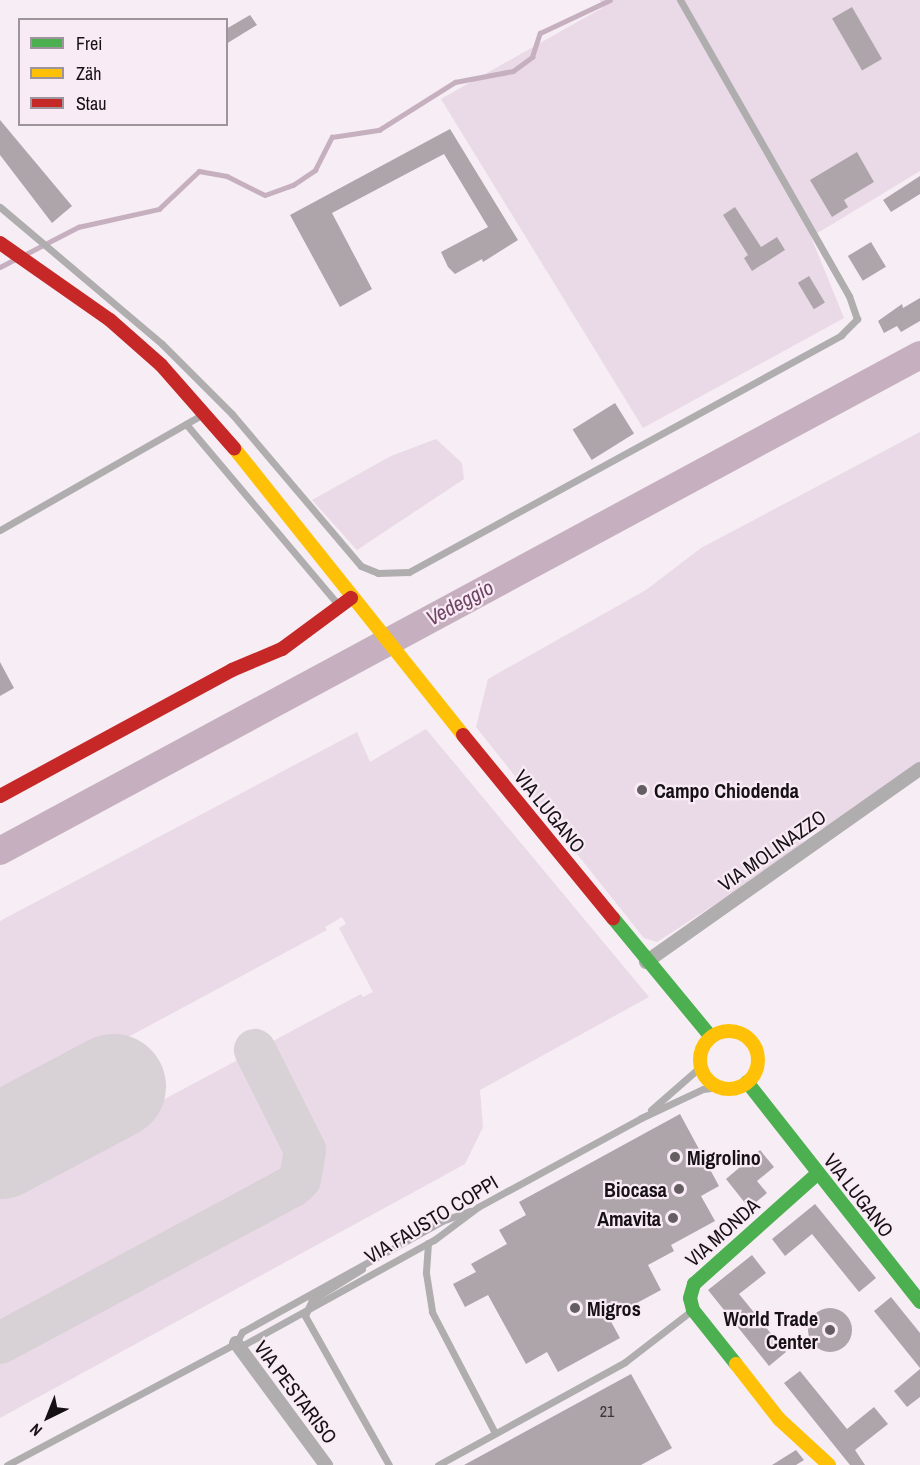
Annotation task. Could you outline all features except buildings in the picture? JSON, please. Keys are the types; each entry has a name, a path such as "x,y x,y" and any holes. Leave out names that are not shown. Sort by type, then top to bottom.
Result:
{"main road":[{"name":"VIA LUGANO","path":"6,246 110,320 205,413 351,598 646,962 711,1037"},
{"path":"0,796 232,670 282,649 351,598"},
{"path":"720,1032 740,1033 754,1046 757,1065 747,1082 729,1089 710,1082 701,1066 702,1050 711,1037 720,1032"},
{"name":"VIA LUGANO","path":"747,1082 817,1174 920,1302"},
{"name":"VIA MONDA","path":"693,1310 694,1284 817,1174"},
{"path":"693,1310 779,1419 829,1465"}],"street":[{"name":"VIA MOLINAZZO","path":"646,962 920,770"},
{"name":"VIA PESTARISO","path":"237,1346 326,1465"}],"lane":[{"path":"0,207 51,253 162,344 232,414 361,566 378,573 409,572 841,335 857,319 849,296 818,239 680,0"},
{"path":"0,530 205,413"},
{"path":"186,424 339,606"},
{"name":"VIA FAUSTO COPPI","path":"641,1119 701,1066"},
{"name":"VIA FAUSTO COPPI","path":"7,1465 304,1312 428,1243 478,1208 641,1119 703,1089 719,1087"},
{"path":"237,1346 242,1332 442,1221 478,1208"},
{"path":"428,1243 426,1273 432,1312 495,1432"},
{"path":"378,1257 312,1300 304,1312 389,1465"},
{"path":"438,1465 625,1362 693,1310"}],"shaded area":[{"path":"600,0 920,0 920,171 811,237 844,318 643,428 441,99 602,8"},
{"path":"920,432 920,763 832,824 808,835 794,853 657,942 644,938 476,727 488,679 646,590 701,548"},
{"path":"436,439 462,463 464,479 357,550 312,500 391,456"},
{"path":"426,729 649,997 480,1090 483,1127 465,1164 0,1418 0,1187 361,994 363,997 373,992 339,928 346,924 342,917 325,927 327,930 0,1106 0,921 357,732 370,762"}],"waterway":[{"path":"24,255 78,227 159,209 199,171 227,176 265,195 293,185 315,170 332,137 379,130 455,82 513,71 532,57 540,33 610,0"},
{"path":"0,267 16,259"},
{"name":"Vedeggio","path":"0,851 920,355"}],"taxiway":[{"path":"0,1343 293,1186 300,1179 305,1150 255,1050"}],"runway":[{"path":"0,1146 113,1086"}],"traffic: fast":[{"path":"613,918 711,1037"},
{"path":"747,1082 920,1302"},
{"path":"736,1364 693,1310 690,1298 694,1284 817,1174"}],"traffic: slow":[{"path":"234,448 463,735"},
{"path":"729,1031 745,1036 753,1044 758,1060 753,1076 745,1084 729,1089 713,1084 705,1076 700,1060 705,1044 713,1036 729,1031"},
{"path":"736,1364 779,1419 829,1465"}],"traffic: jam":[{"path":"0,243 110,320 161,365 234,448"},
{"path":"0,796 232,670 282,649 351,598"},
{"path":"463,735 613,918"}],"place":[{"name":"Campo Chiodenda","path":"642,790"},
{"name":"Migrolino","path":"675,1157"},
{"name":"Biocasa","path":"679,1189"},
{"name":"Amavita","path":"673,1218"},
{"name":"Migros","path":"575,1308"},
{"name":"World Trade Center","path":"830,1330"}]}
